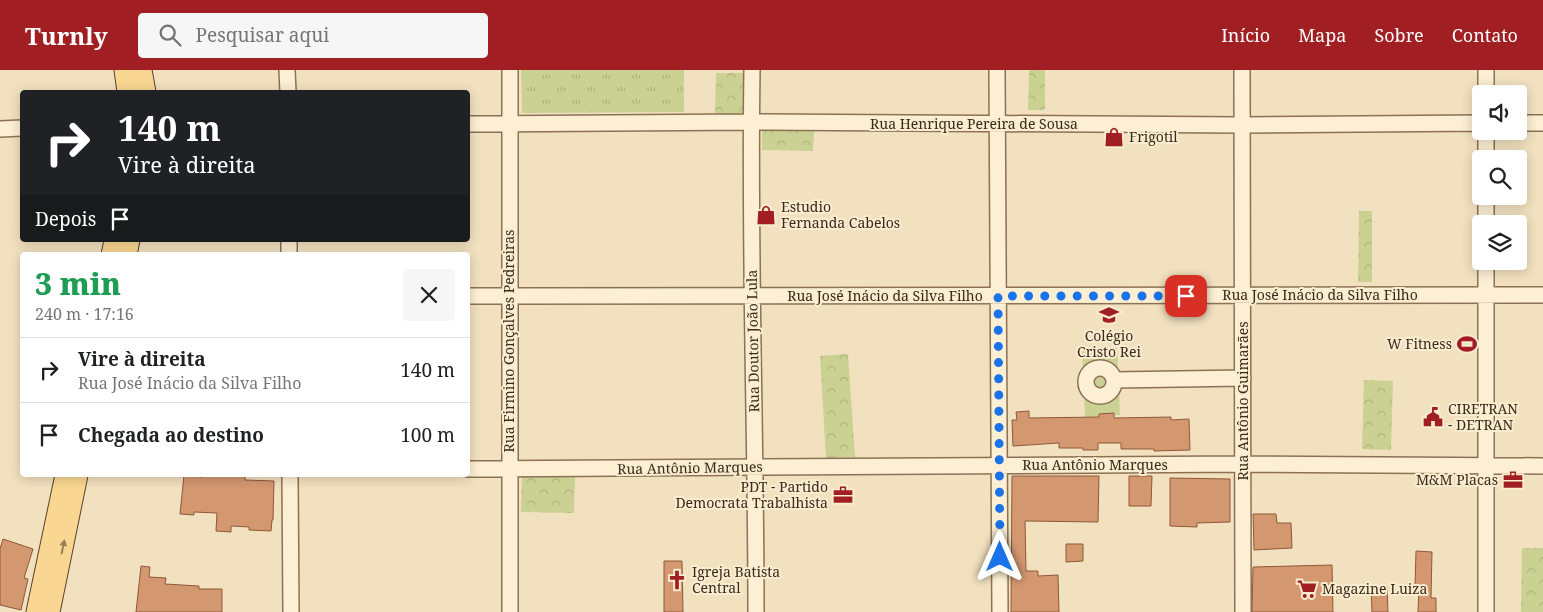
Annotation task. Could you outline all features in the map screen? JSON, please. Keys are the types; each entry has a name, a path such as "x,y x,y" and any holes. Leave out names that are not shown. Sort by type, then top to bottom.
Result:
{"main road":[{"path":"124,70 127,90"},
{"path":"142,70 146,90"},
{"path":"114,252 124,243"},
{"path":"36,612 65,477"},
{"path":"50,612 78,477"}],"street":[{"path":"287,70 288,90"},
{"name":"Rua Firmino Gonçalves Pedreiras","path":"510,70 510,612"},
{"name":"Rua Doutor João Lula","path":"752,70 752,296 756,467 756,612"},
{"path":"997,70 1000,612"},
{"name":"Rua Antônio Guimarães","path":"1242,70 1243,612"},
{"path":"1486,70 1486,85"},
{"name":"Rua Henrique Pereira de Sousa","path":"470,124 751,122 1242,125 1472,123"},
{"path":"1527,123 1543,123"},
{"path":"0,129 20,128"},
{"path":"1486,270 1486,612"},
{"name":"Rua José Inácio da Silva Filho","path":"470,296 1543,295"},
{"path":"1114,380 1243,378"},
{"name":"Rua Antônio Marques","path":"470,469 1243,464 1543,466"},
{"path":"290,477 291,612"}],"green space":[{"path":"521,70 684,70 684,112 522,113"},
{"path":"1029,70 1045,70 1045,110 1028,110"},
{"path":"716,73 746,73 746,114 715,114"},
{"path":"762,129 814,131 813,151 762,150"},
{"path":"1359,211 1372,211 1372,282 1358,282"},
{"path":"1117,348 1120,415 1085,417 1082,349"},
{"path":"848,354 855,457 826,458 820,356"},
{"path":"1364,380 1393,381 1391,450 1362,449"},
{"path":"522,476 575,477 574,513 521,512"},
{"path":"1522,548 1543,548 1543,612 1521,612"}],"building":[{"path":"1029,411 1029,418 1099,417 1099,414 1114,413 1114,418 1171,417 1171,420 1189,419 1190,450 1154,451 1154,449 1121,449 1121,443 1098,443 1098,450 1059,448 1059,443 1013,446 1012,420 1017,420 1016,412"},
{"path":"1012,476 1099,476 1098,522 1025,521 1026,571 1038,571 1038,576 1058,575 1059,612 1011,612"},
{"path":"1129,476 1152,476 1151,506 1129,506"},
{"path":"184,477 245,477 245,480 274,481 271,531 249,530 249,527 231,526 231,532 216,531 217,513 194,512 194,515 180,514"},
{"path":"1170,478 1230,479 1230,522 1197,523 1197,527 1170,526"},
{"path":"1253,514 1276,514 1277,523 1291,523 1292,548 1254,550"},
{"path":"3,539 33,549 24,578 28,579 21,610 0,605 0,549"},
{"path":"1066,544 1083,544 1083,561 1066,562"},
{"path":"1416,551 1432,552 1431,598 1436,598 1436,612 1418,612 1419,587 1415,587"},
{"path":"664,561 682,561 683,612 664,612"},
{"name":"Magazine Luiza","path":"1332,565 1333,612 1252,612 1253,567"},
{"path":"141,566 150,567 149,577 166,578 165,584 199,586 199,589 222,589 222,612 136,612"},
{"path":"1387,587 1388,612 1372,612 1371,588"}],"place":[{"name":"Frigotil","path":"1114,137"},
{"name":"Estudio Fernanda Cabelos","path":"766,215"},
{"name":"Colégio Cristo Rei","path":"1109,315"},
{"name":"W Fitness","path":"1467,344"},
{"name":"CIRETRAN - DETRAN","path":"1433,417"},
{"name":"M&M Placas","path":"1513,480"},
{"name":"PDT - Partido Democrata Trabalhista","path":"843,495"},
{"name":"Igreja Batista Central","path":"677,580"},
{"name":"Magazine Luiza","path":"1307,589"}],"route":[{"path":"1000,557 998,296 1186,296"}]}
